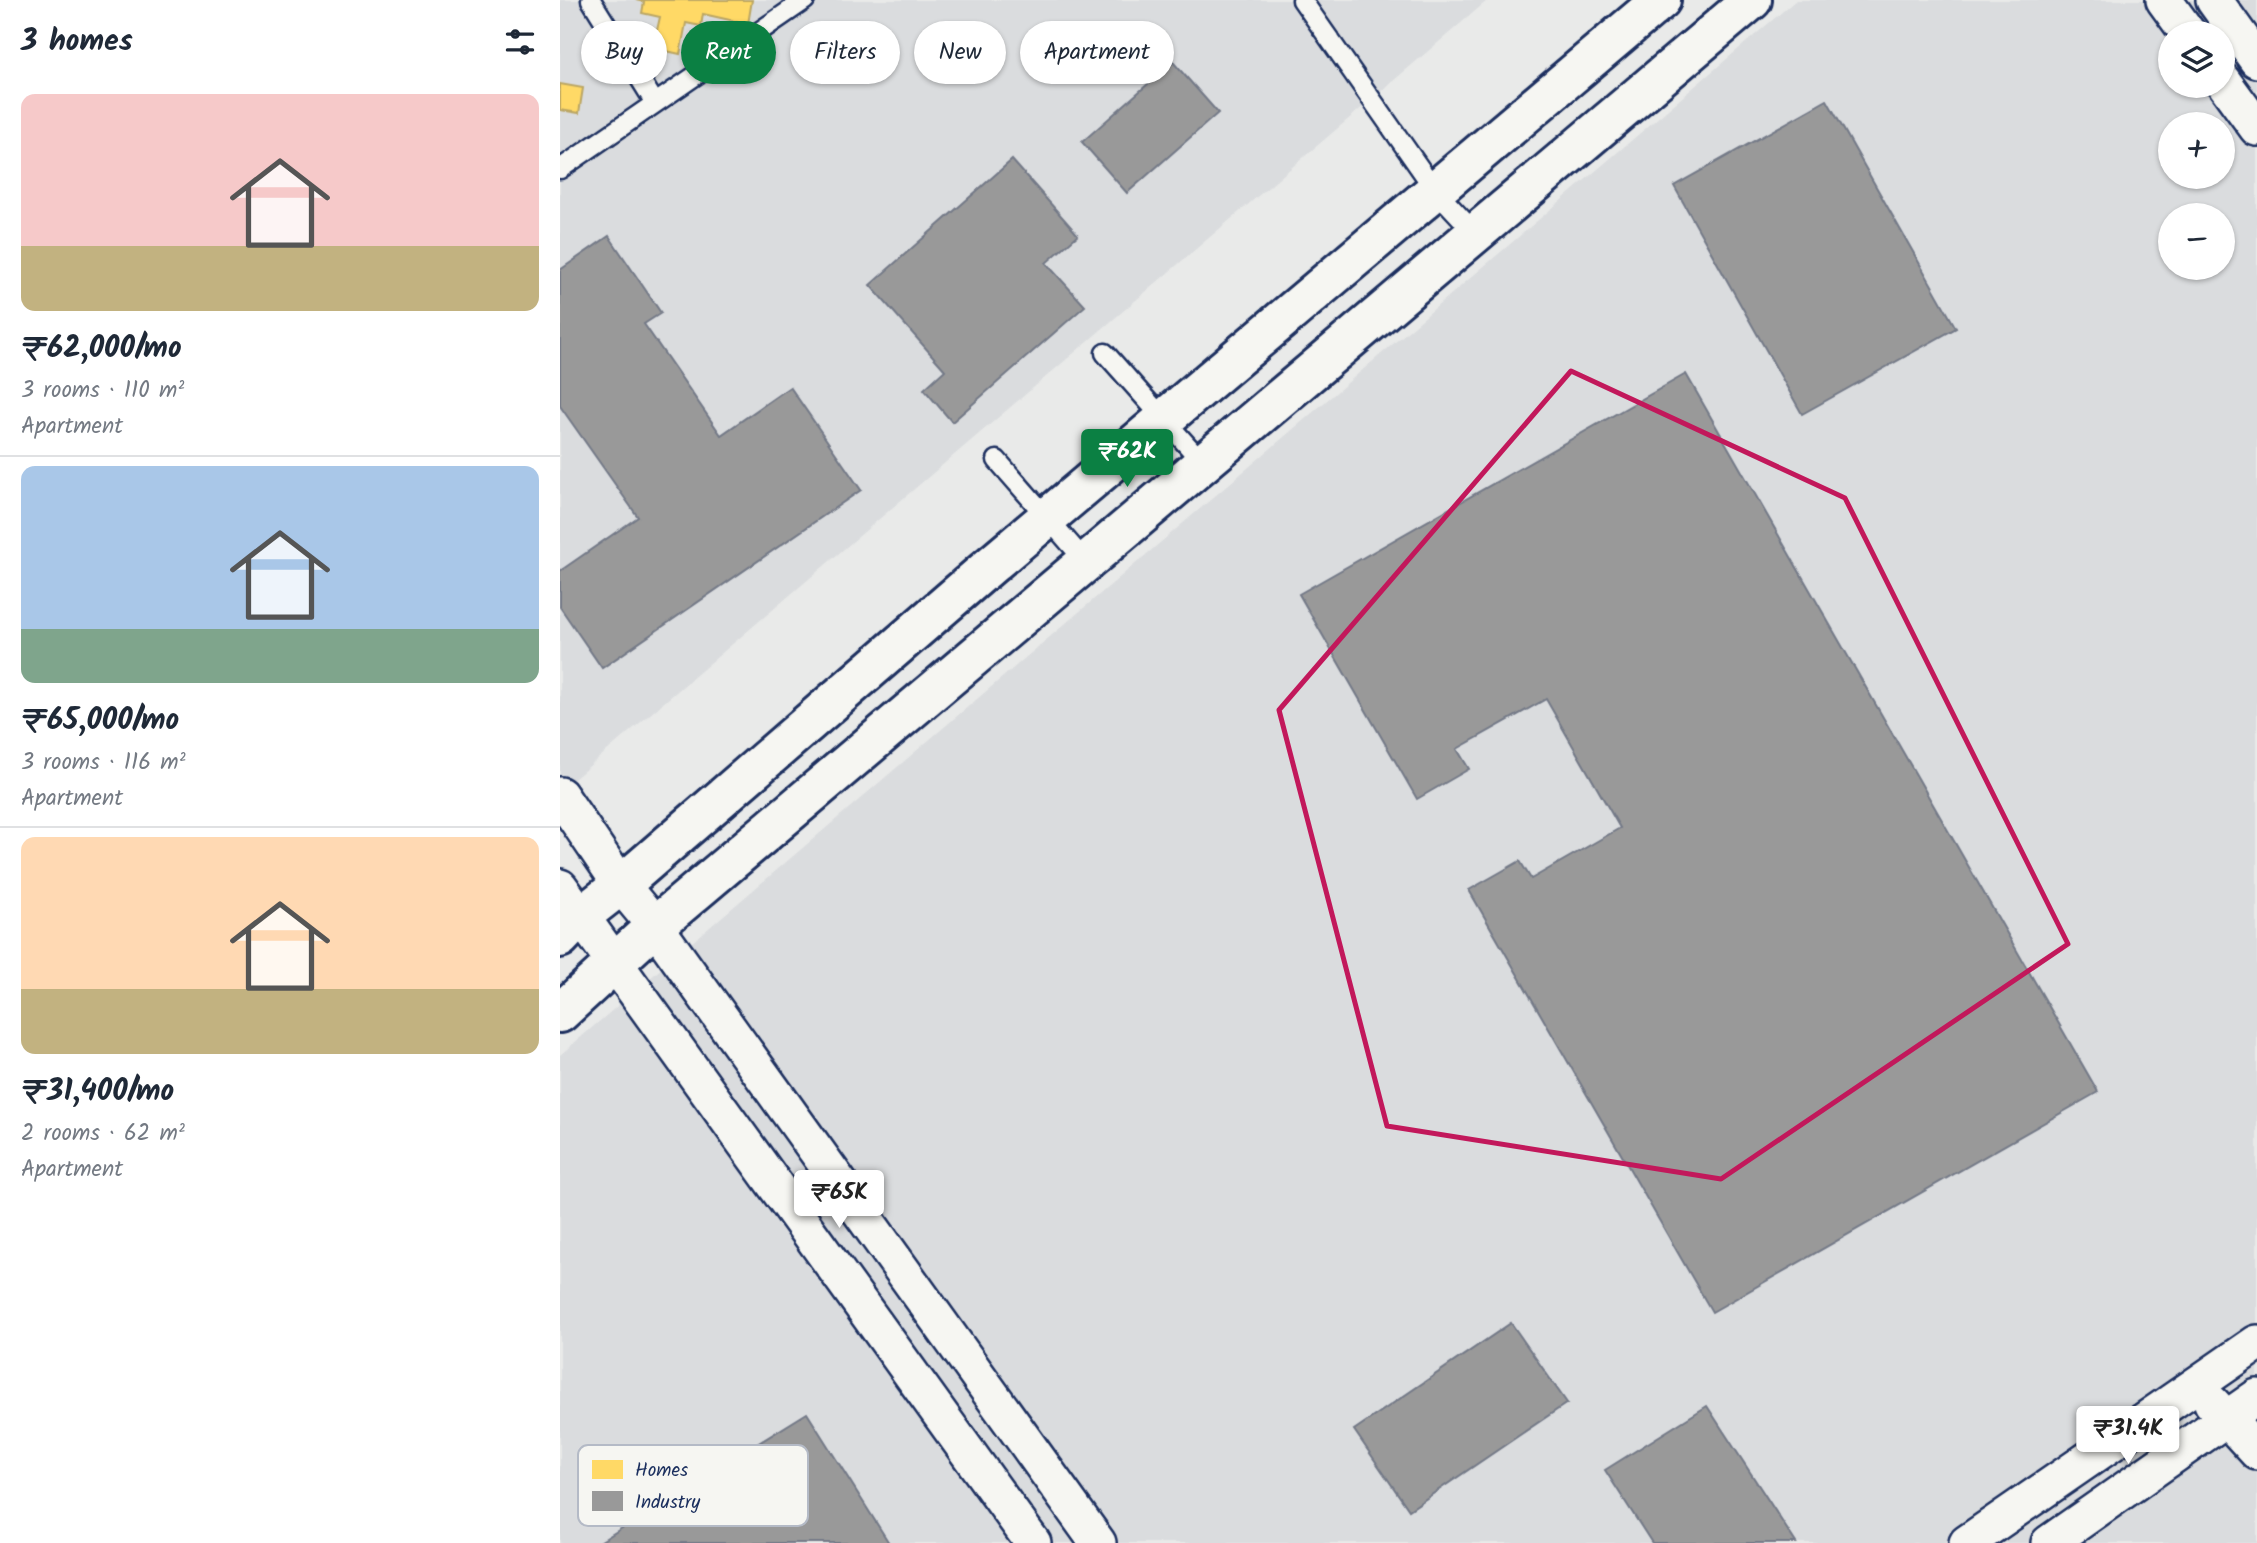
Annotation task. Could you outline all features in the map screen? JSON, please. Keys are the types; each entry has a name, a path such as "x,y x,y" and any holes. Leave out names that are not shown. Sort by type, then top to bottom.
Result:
{"street":[{"path":"1033,1543 615,962 567,914 621,885 1164,419 1661,0"},
{"path":"560,1013 655,926 1752,0"},
{"path":"2165,0 2180,21"},
{"path":"2214,0 2257,60"},
{"path":"2235,98 2257,128"},
{"path":"560,795 621,885 655,926 1098,1543"},
{"path":"1967,1543 2257,1343"},
{"path":"2195,1386 2228,1418 2257,1452"},
{"path":"2049,1543 2257,1397"}],"lane":[{"path":"591,0 655,103"},
{"path":"560,169 805,0"},
{"path":"1301,0 1435,190 1476,234"},
{"path":"1105,353 1203,463"},
{"path":"997,460 1086,562"}],"highlighted area":[{"path":"1571,371 1845,498 2068,944 1721,1179 1387,1126 1279,710"}],"shaded area":[{"path":"560,0 1488,0 560,791"},
{"path":"1796,0 2257,0 2257,1543 560,1543 560,1055"}],"building: Homes":[{"path":"636,0 752,0 748,21 734,21 703,14 702,21 681,21 680,54 667,51 667,21 659,21 660,17 642,13 644,2"},
{"path":"560,84 583,88 579,113 560,110"}],"building: Industry":[{"path":"1174,63 1218,113 1127,193 1082,142 1148,84 1174,84"},
{"path":"1827,100 1956,328 1802,414 1674,186"},
{"path":"1012,160 1078,235 1046,263 1085,306 952,422 924,389 945,370 870,285"},
{"path":"609,236 661,313 644,324 721,435 790,387 861,490 602,668 560,607 560,571 638,517 560,406 560,270"},
{"path":"1686,374 2098,1092 1712,1312 1469,890 1520,861 1531,879 1620,828 1546,699 1457,749 1469,769 1417,799 1299,594"},
{"path":"1511,1323 1567,1403 1409,1510 1354,1430"},
{"path":"1707,1406 1796,1543 1652,1543 1605,1470"},
{"path":"807,1413 889,1543 598,1543 625,1526 808,1526 808,1445 756,1445"}]}
